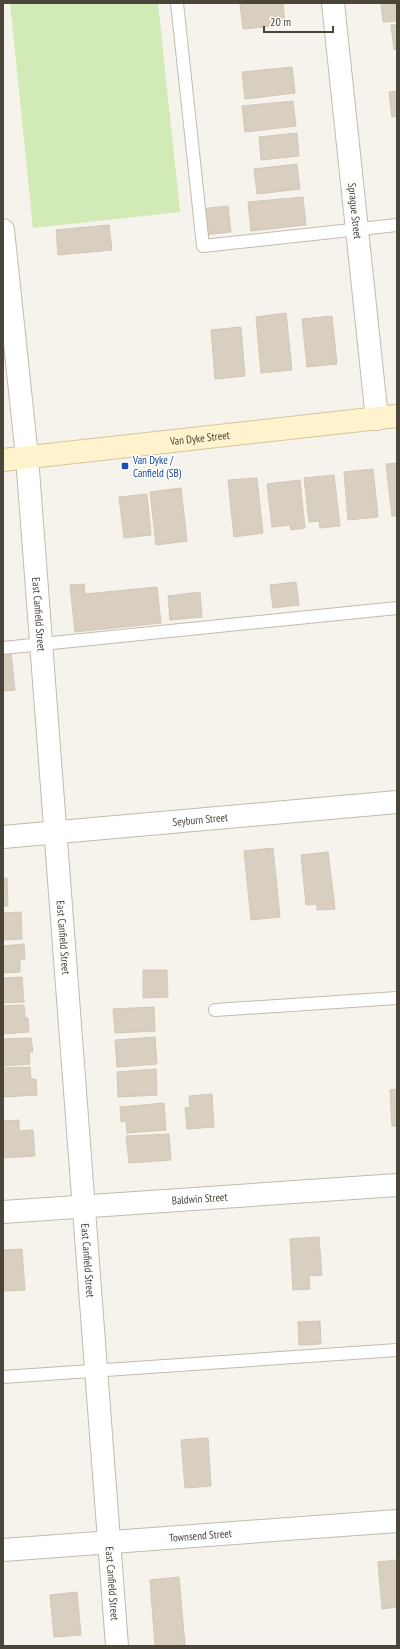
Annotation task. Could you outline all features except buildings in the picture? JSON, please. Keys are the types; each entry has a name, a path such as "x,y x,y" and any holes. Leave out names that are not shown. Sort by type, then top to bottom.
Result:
{"main road":[{"name":"Van Dyke Street","path":"3,460 387,417"}],"street":[{"name":"Sprague Street","path":"333,3 357,230 387,417"},
{"name":"East Canfield Street","path":"3,230 7,304 27,457 117,1646"},
{"name":"Seyburn Street","path":"3,837 397,802"},
{"name":"Baldwin Street","path":"3,1212 397,1185"},
{"name":"Townsend Street","path":"3,1550 397,1521"}],"lane":[{"path":"177,3 203,246 397,225"},
{"path":"3,648 397,608"},
{"path":"215,1010 397,998"},
{"path":"3,1378 397,1350"}],"green space":[{"path":"10,3 158,3 180,212 33,228"}],"place":[{"name":"Van Dyke / Canfield (SB)","path":"125,466"}]}
